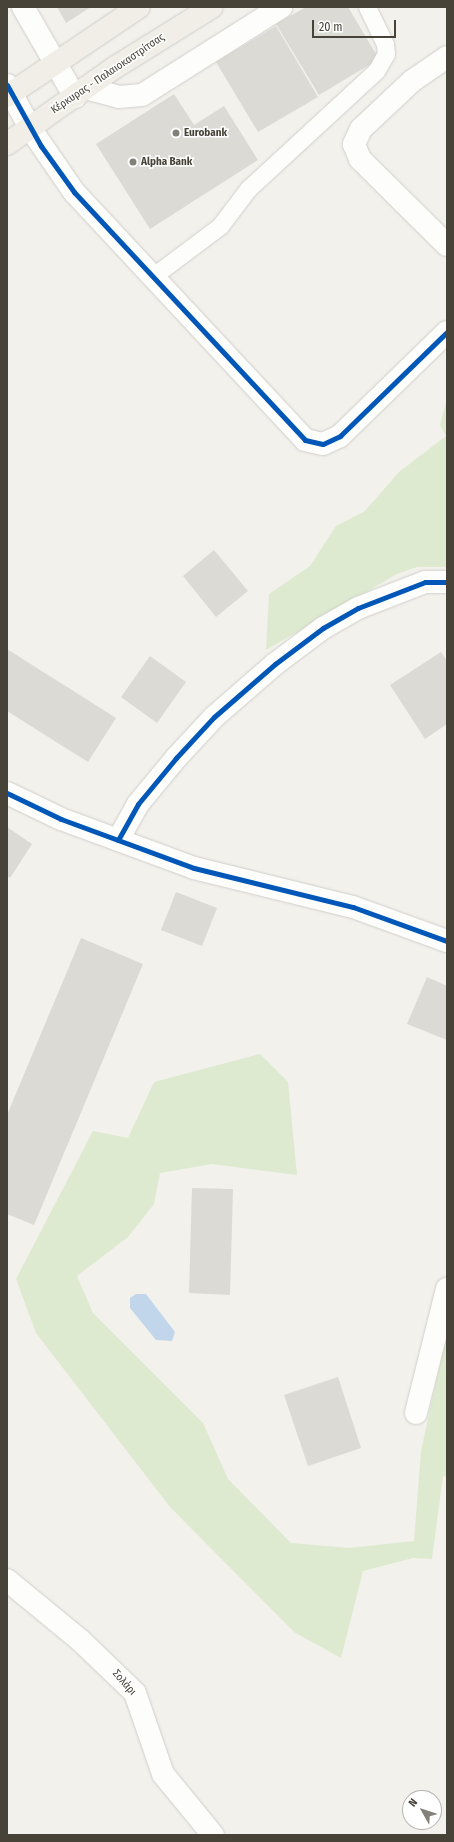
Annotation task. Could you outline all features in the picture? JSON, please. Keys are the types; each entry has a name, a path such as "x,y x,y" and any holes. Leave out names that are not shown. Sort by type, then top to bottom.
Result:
{"main road":[{"path":"8,91 139,7"},
{"name":"Κέρκυρας - Παλαιοκαστρίτσας","path":"7,144 80,92 212,7"}],"street":[{"path":"23,7 54,62 80,92 119,97 142,95 281,7"},
{"path":"447,57 406,86 361,129 354,144 360,159 447,245"},
{"path":"8,91 30,128 74,192 298,434 314,443 333,441 340,436 447,332"},
{"path":"118,840 138,804 176,758 214,717 275,664 323,628 358,608 425,582 447,582"},
{"path":"7,793 118,840 237,881 373,913 447,941"},
{"path":"416,1413 447,1289"},
{"name":"Σολάρι","path":"7,1580 80,1640 135,1693 163,1774 213,1835"}],"lane":[{"path":"152,277 220,226 248,189 376,71 386,54 385,44 367,7"}],"green space":[{"path":"447,399 447,567 417,567 397,574 266,650 269,594 310,566 336,526 365,511 399,472 446,436 440,425"},
{"path":"260,1054 288,1082 297,1175 212,1164 160,1173 154,1204 128,1237 77,1276 93,1313 203,1423 228,1479 291,1543 349,1548 414,1541 421,1451 447,1332 447,1477 443,1476 432,1559 413,1558 363,1571 341,1658 294,1632 170,1507 36,1333 16,1279 93,1131 128,1138 154,1082"}],"water":[{"path":"136,1294 146,1294 175,1332 172,1341 156,1340 130,1308 130,1298"}],"building":[{"path":"57,7 91,7 66,23"},
{"path":"306,7 348,7 379,59 319,95 276,24"},
{"path":"276,26 318,97 258,132 216,62"},
{"path":"174,94 194,125 224,106 258,160 150,229 96,144"},
{"path":"214,550 248,591 216,617 183,576"},
{"path":"7,649 116,718 88,762 7,711"},
{"path":"441,652 447,661 447,724 425,739 390,685"},
{"path":"150,656 186,682 157,723 121,697"},
{"path":"7,827 32,844 10,878 7,876"},
{"path":"176,892 217,908 202,946 161,930"},
{"path":"81,938 143,964 34,1225 7,1214 7,1115"},
{"path":"427,977 447,986 447,1040 407,1024"},
{"path":"192,1188 233,1189 230,1295 189,1293"},
{"path":"338,1377 361,1448 308,1466 284,1395"}],"cycle path":[{"path":"7,85 41,146 74,192 305,440 323,444 340,436 447,332"},
{"path":"118,840 138,804 176,758 214,717 275,664 323,628 358,608 425,582 447,582"},
{"path":"7,793 61,819 194,868 353,907 447,941"}],"place":[{"name":"Eurobank","path":"176,133"},
{"name":"Alpha Bank","path":"133,162"}]}
